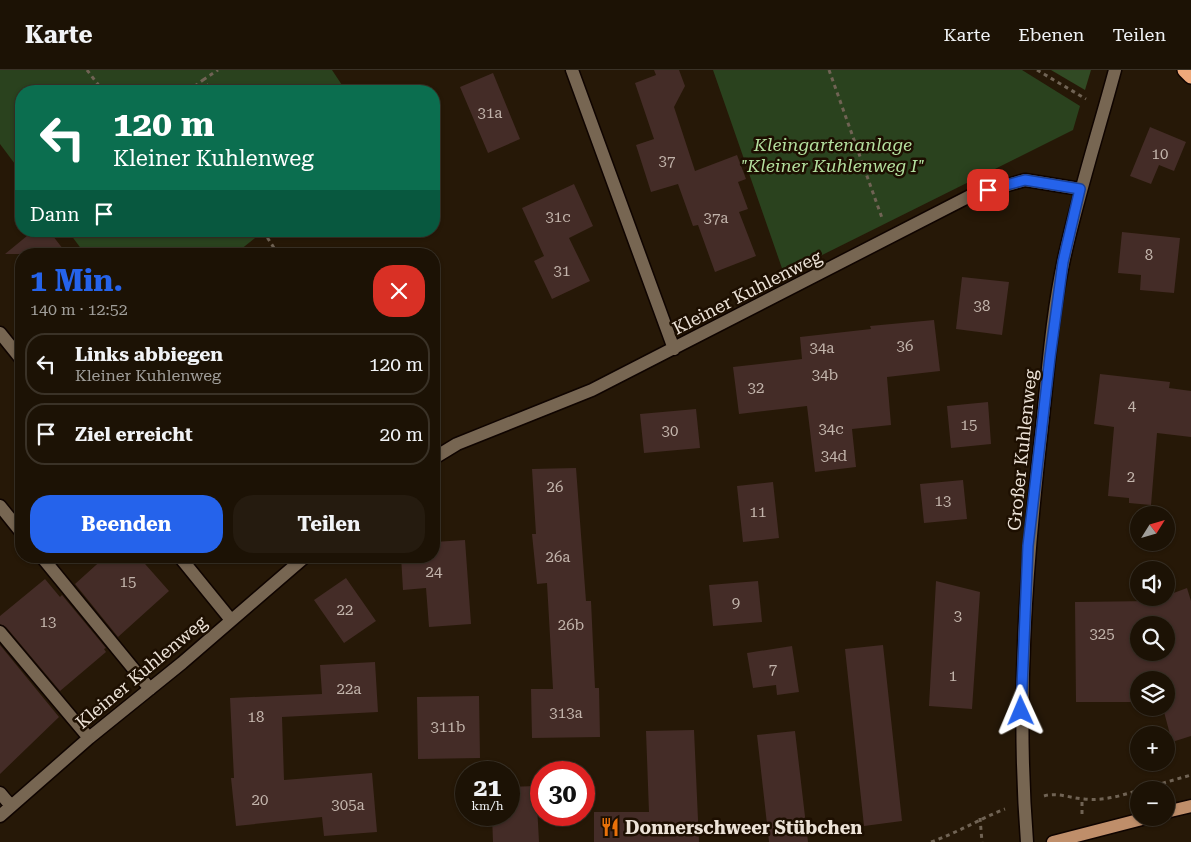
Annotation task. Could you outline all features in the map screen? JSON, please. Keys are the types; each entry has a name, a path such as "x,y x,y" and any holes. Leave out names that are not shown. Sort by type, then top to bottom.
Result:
{"highway":[{"path":"1184,70 1191,76"}],"main road":[{"path":"1175,810 1191,806"},
{"path":"1054,842 1130,822"}],"street":[{"path":"572,70 674,349"},
{"name":"Großer Kuhlenweg","path":"1027,842 1021,685 1028,546 1052,338 1063,262 1080,189 1115,70"},
{"name":"Kleiner Kuhlenweg","path":"440,454 457,444 592,390 970,196 1025,180 1080,189"},
{"path":"0,333 15,352"},
{"path":"0,506 15,525"},
{"path":"47,563 150,689"},
{"path":"185,563 231,620"},
{"name":"Kleiner Kuhlenweg","path":"0,816 89,738 150,689 298,563"},
{"path":"0,632 89,738"},
{"path":"0,793 10,806"}],"path":[{"path":"87,70 98,85"},
{"path":"196,85 218,70"},
{"path":"830,70 889,238"},
{"path":"1037,70 1104,109"},
{"path":"203,80 207,85"},
{"path":"267,237 274,248"},
{"path":"1170,781 1191,775"},
{"path":"980,818 982,842"}],"green space":[{"path":"0,70 332,70 342,85 15,85 15,164 0,144"},
{"name":"Kleingartenanlage \"Kleiner Kuhlenweg I\"","path":"713,70 1022,70 1080,106 1073,130 784,274"},
{"path":"1051,70 1091,70 1085,90"},
{"path":"72,237 256,237 243,248 81,248"}],"building":[{"path":"654,70 679,70 685,86 674,107 695,171 737,155 746,179 738,182 748,209 739,212 756,256 715,272 698,225 693,226 678,184 651,192 636,145 654,139 635,83 656,75"},
{"path":"493,73 520,139 488,153 460,87"},
{"path":"1150,127 1186,142 1174,171 1159,165 1151,184 1130,176"},
{"path":"574,184 593,226 569,238 590,281 552,299 534,261 544,256 522,208"},
{"path":"1122,232 1180,238 1174,293 1140,290 1141,275 1118,273"},
{"path":"26,237 54,237 62,248 15,248 15,254 5,254"},
{"path":"962,277 1009,282 1002,335 956,329"},
{"path":"934,320 940,371 887,377 891,425 852,429 856,467 815,472 807,406 739,414 733,367 802,359 800,337 871,329 870,326"},
{"path":"1100,374 1170,382 1169,388 1191,391 1191,437 1157,433 1151,505 1129,503 1129,498 1108,496 1114,427 1094,424"},
{"path":"988,402 991,444 951,448 947,406"},
{"path":"696,409 700,448 644,453 640,414"},
{"path":"576,468 586,601 591,601 595,688 599,688 600,737 532,738 531,689 553,689 547,583 537,584 532,534 536,534 532,469"},
{"path":"963,480 967,519 924,523 920,484"},
{"path":"773,482 779,538 743,542 737,486"},
{"path":"465,540 471,624 429,627 426,588 403,590 401,563 440,563 440,542"},
{"path":"98,563 144,563 169,591 118,637 75,584"},
{"path":"346,578 376,621 344,643 314,600"},
{"path":"45,579 60,597 62,595 106,648 104,649 106,652 60,691 6,627 0,624 0,616"},
{"path":"758,581 762,622 713,626 709,585"},
{"path":"936,581 980,592 972,709 929,706"},
{"path":"1187,588 1191,601 1191,736 1175,741 1175,726 1168,726 1165,716 1175,716 1175,671 1130,671 1130,702 1076,702 1075,602 1130,601 1130,606 1175,606 1175,592"},
{"path":"0,645 59,717 0,774"},
{"path":"883,645 902,821 864,826 845,649"},
{"path":"792,646 799,692 777,695 776,685 753,688 747,653"},
{"path":"375,662 378,712 282,717 284,780 372,773 377,832 324,836 322,817 236,826 231,778 234,778 230,698 322,694 320,665"},
{"path":"479,696 480,758 418,759 417,697"},
{"path":"694,730 699,842 594,842 595,812 649,812 646,731"},
{"path":"795,731 808,842 769,842 757,735"},
{"path":"530,786 530,826 538,826 539,842 493,842 492,826 520,826 520,787"}],"place":[{"name":"Donnerschweer Stübchen","path":"610,827"}],"route":[{"path":"988,190 1025,180 1080,189 1063,262 1052,338 1028,546 1021,711"}]}
